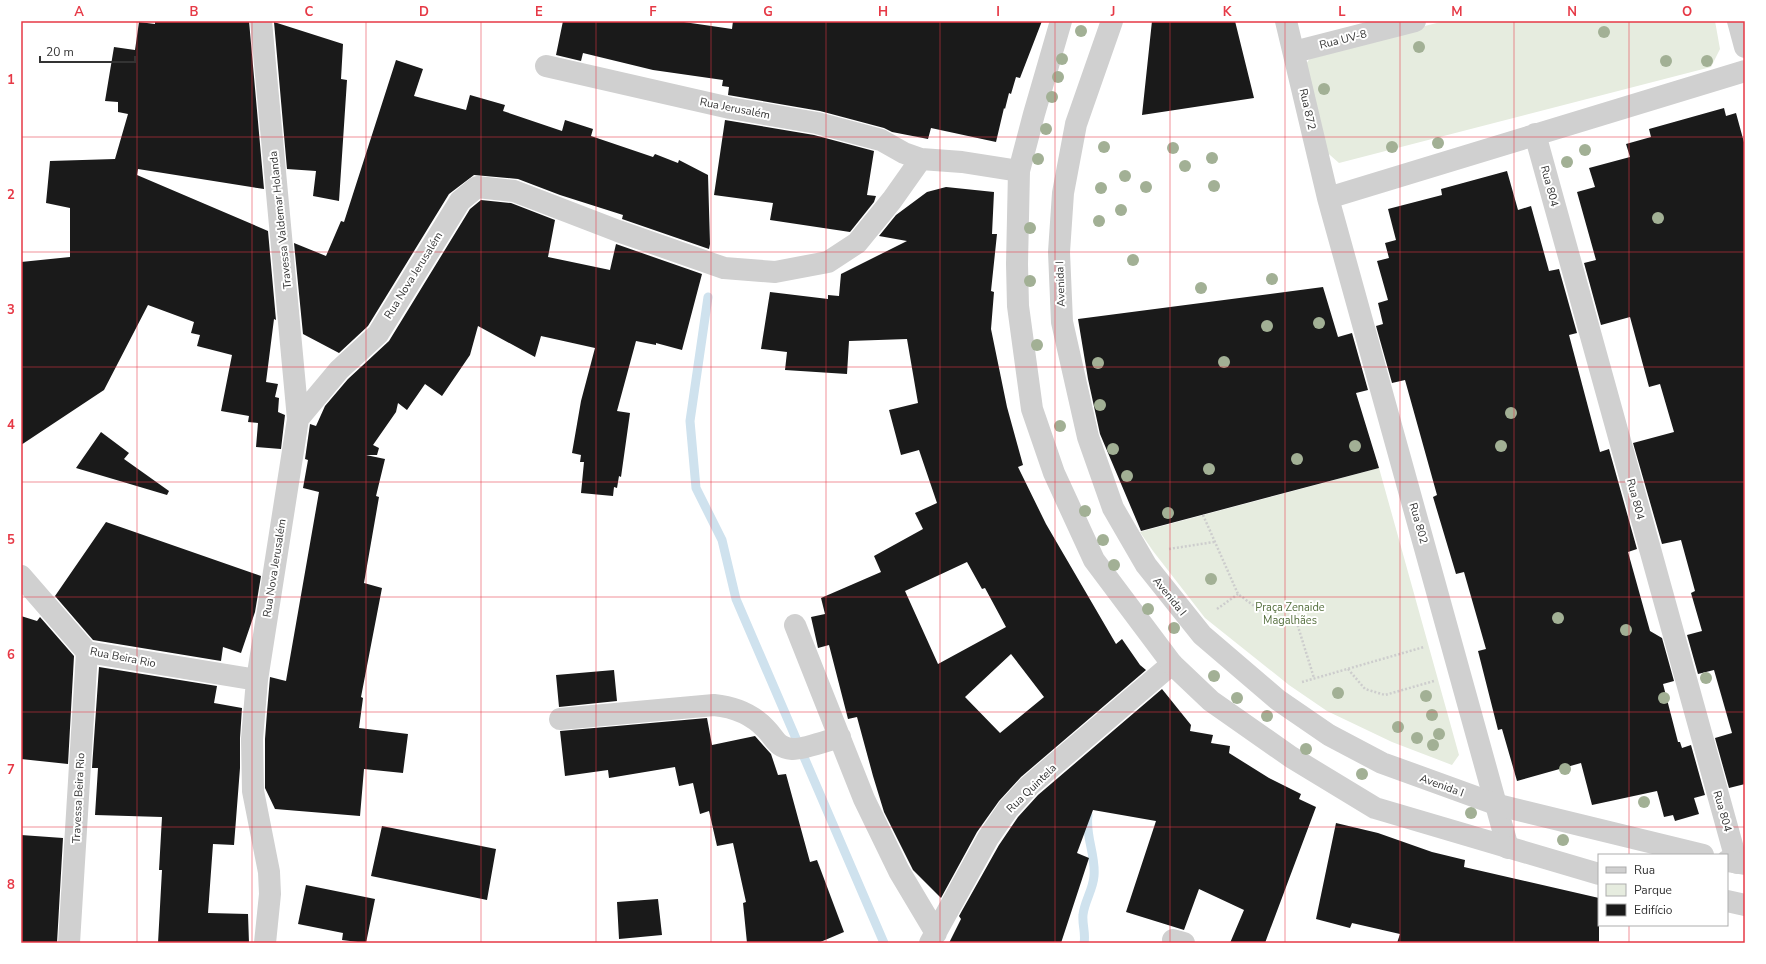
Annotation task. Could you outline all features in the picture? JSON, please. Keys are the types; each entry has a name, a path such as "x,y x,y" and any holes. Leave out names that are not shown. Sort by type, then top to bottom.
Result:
{"street":[{"name":"Travessa Valdemar Holanda","path":"261,21 298,419"},
{"path":"1061,21 1019,171 1017,264 1018,306 1032,409 1054,473 1094,560 1172,664 1211,701 1291,757 1375,808 1598,874"},
{"name":"Avenida I","path":"1112,21 1076,124 1063,193 1059,252 1062,322 1088,437 1113,508 1146,566 1202,635 1278,700 1329,735 1382,763 1498,805 1699,854"},
{"name":"Rua 872","path":"1286,21 1328,198"},
{"name":"Rua UV-8","path":"1294,52 1415,21"},
{"path":"1738,21 1745,47"},
{"name":"Rua Jerusalém","path":"546,66 730,108 817,123 881,140 904,153 921,159"},
{"path":"1328,198 1745,71"},
{"name":"Rua 804","path":"1535,134 1736,863"},
{"name":"Rua Nova Jerusalém","path":"265,943 270,894 269,872 253,791 251,768 252,739 257,680 298,419 339,370 378,334 460,201 477,188 514,191 724,268 775,272 828,262 857,243 892,200 921,159"},
{"path":"921,159 962,162 1019,171"},
{"name":"Rua 802","path":"1328,198 1498,805 1508,848"},
{"name":"Rua Beira Rio","path":"21,576 87,652 257,680"},
{"path":"795,625 864,799 898,871 933,938"},
{"name":"Travessa Beira Rio","path":"69,943 87,652"},
{"name":"Rua Quintela","path":"933,938 988,838 1008,809 1029,786 1172,664"},
{"path":"560,719 714,705 727,706 748,715 766,729 777,744 784,748 794,750 840,737"},
{"path":"1728,901 1745,905"}],"path":[{"path":"1203,515 1238,594 1261,611 1291,604 1314,678"},
{"path":"1168,549 1214,542"},
{"path":"1216,610 1238,594"},
{"path":"1296,683 1429,646"},
{"path":"1348,669 1365,689 1385,695 1438,680"}],"green space":[{"path":"1445,21 1715,21 1720,49 1711,67 1339,163 1322,148 1300,72 1314,53"},
{"name":"Praça Zenaide Magalhães","path":"1379,468 1459,755 1452,765 1392,742 1327,711 1289,685 1205,618 1140,532"}],"building":[{"path":"155,21 249,21 264,189 138,169 137,175 268,231 276,320 274,319 266,382 278,384 275,397 279,398 278,412 285,415 281,449 256,447 258,423 248,422 249,416 221,411 232,355 197,346 200,335 191,333 194,322 148,305 104,390 21,445 21,262 70,257 70,208 46,203 50,161 115,159 128,114 118,112 118,102 105,101 114,47 135,50 139,22 155,24"},
{"path":"563,21 677,21 732,29 733,21 1042,21 1020,78 1016,77 1011,94 1009,93 996,142 931,128 928,139 892,132 884,128 820,111 728,95 729,87 722,86 723,80 653,70 583,53 581,61 556,55"},
{"path":"1152,21 1235,21 1254,98 1142,115"},
{"path":"274,22 343,44 341,79 347,80 339,201 313,196 316,171 287,169"},
{"path":"396,60 423,69 414,96 466,110 470,95 505,105 503,111 562,131 565,120 593,129 591,136 653,157 655,154 678,163 679,160 708,175 709,249 622,219 623,215 560,195 518,179 474,175 449,194 368,326 339,353 303,334 294,243 326,256 341,221 344,222"},
{"path":"1724,108 1726,116 1736,113 1745,146 1745,784 1729,788 1715,738 1732,733 1714,670 1698,674 1687,635 1702,631 1691,593 1695,591 1681,540 1662,544 1633,443 1674,432 1660,384 1649,387 1630,317 1601,325 1584,263 1596,260 1577,192 1595,187 1589,168 1630,157 1626,144 1651,137 1649,129"},
{"path":"725,120 814,135 874,151 867,195 876,196 874,202 850,232 770,220 773,203 714,195"},
{"path":"1507,171 1518,210 1531,206 1549,271 1559,269 1577,333 1569,335 1600,452 1609,449 1637,549 1628,552 1650,631 1662,638 1674,681 1663,684 1678,742 1680,742 1682,748 1691,745 1705,795 1694,798 1699,814 1675,821 1673,815 1664,817 1657,791 1592,805 1581,763 1517,781 1502,729 1498,730 1478,651 1486,649 1464,572 1456,574 1433,497 1437,495 1405,380 1392,383 1376,326 1383,324 1378,303 1388,300 1377,261 1389,258 1385,243 1396,240 1388,209 1442,195 1441,189"},
{"path":"946,187 994,192 992,234 997,234 991,291 994,292 991,329 1007,407 1023,465 1018,467 1046,524 1116,644 1122,639 1140,665 1146,670 1021,777 999,801 977,832 941,898 913,870 884,812 857,717 848,719 829,645 818,648 811,617 825,614 821,598 881,572 874,556 923,529 915,513 937,503 919,450 901,455 889,410 918,403 907,339 849,341 847,374 785,370 787,352 761,349 770,292 828,299 828,295 839,296 841,274 907,241 879,236 896,215 927,192","holes":["967,562 982,589 985,588 1006,627 938,664 905,591","1011,654 1044,697 1000,733 965,697"]},
{"path":"481,200 511,203 555,220 548,257 610,270 616,244 702,274 682,350 656,343 656,345 636,341 617,411 630,413 621,477 619,476 617,488 614,487 613,496 581,493 584,462 580,462 581,455 572,453 581,401 595,348 541,336 535,357 478,326 470,355 442,396 425,384 407,410 398,403 396,412 373,445 379,448 377,455 366,455 385,459 376,496 379,497 364,583 382,588 361,697 363,698 359,728 408,734 403,773 364,769 360,816 275,809 265,788 265,739 270,677 286,681 319,492 303,488 308,460 305,459 310,424 316,426 325,406 348,379 389,341 470,209"},
{"path":"1323,287 1338,337 1352,333 1368,390 1356,393 1379,468 1141,531 1100,434 1088,379 1078,319"},
{"path":"101,432 129,453 124,459 169,491 167,495 76,468"},
{"path":"106,522 261,576 255,612 241,653 223,647 221,661 93,640 55,596"},
{"path":"21,616 37,621 40,617 74,656 68,764 21,759"},
{"path":"99,667 217,686 214,703 242,708 240,768 234,845 213,844 208,913 248,914 249,943 158,943 162,870 159,870 162,817 95,815 98,768 92,768"},
{"path":"614,670 617,701 559,707 556,675"},
{"path":"1162,689 1191,725 1190,731 1213,735 1211,743 1230,746 1229,753 1269,778 1301,794 1299,799 1316,807 1265,943 1230,943 1244,910 1199,889 1184,930 1126,912 1156,821 1093,810 1077,853 1089,858 1061,943 949,943 961,919 959,916 999,845 1018,817 1038,795"},
{"path":"707,718 712,745 755,736 771,754 778,775 786,774 810,862 817,860 844,932 818,943 747,943 743,903 746,902 733,843 717,846 709,811 700,814 693,783 679,786 675,767 609,778 608,770 565,776 560,731"},
{"path":"1336,823 1378,833 1432,852 1465,860 1464,867 1598,898 1599,943 1397,943 1400,934 1352,923 1350,928 1316,919"},
{"path":"382,826 496,849 487,900 371,876"},
{"path":"21,835 63,838 57,943 21,943"},
{"path":"306,885 375,899 366,943 342,940 343,933 298,924"},
{"path":"658,899 662,935 619,939 617,902"}],"waterway":[{"path":"708,297 690,421 696,488 722,540 736,599 884,943"},
{"path":"1084,943 1084,910 1094,876 1087,823 1088,815"}]}
